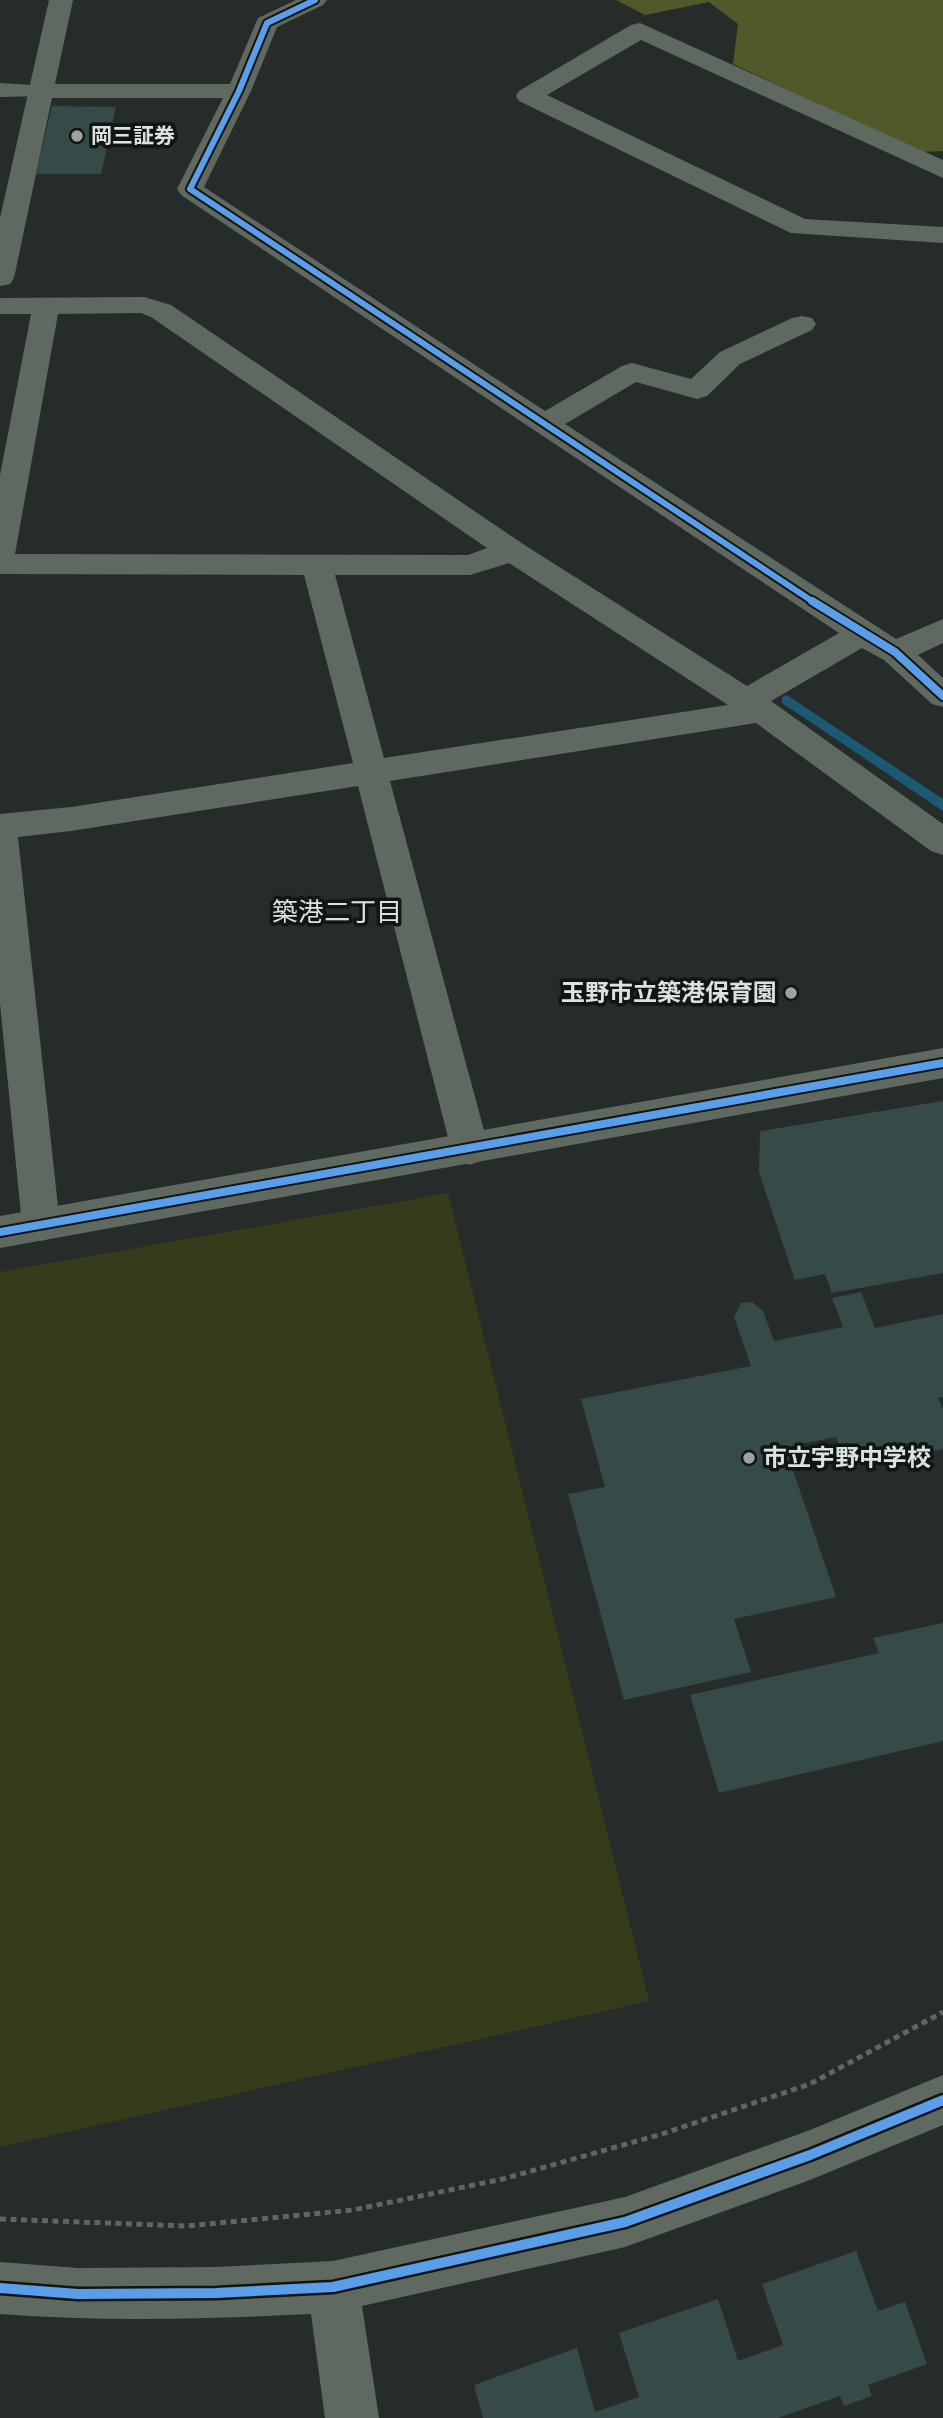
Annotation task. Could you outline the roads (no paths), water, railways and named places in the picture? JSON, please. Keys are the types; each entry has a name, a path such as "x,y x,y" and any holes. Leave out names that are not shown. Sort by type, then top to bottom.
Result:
{"street":[{"path":"0,278 61,0"},
{"path":"315,0 267,23 239,91 190,189 862,634 895,652 943,696"},
{"path":"943,170 640,30 528,96 800,227 943,235"},
{"path":"0,90 239,91"},
{"path":"0,306 144,305 161,311 512,551 754,706 943,842"},
{"path":"0,555 46,306"},
{"path":"544,424 632,372 697,390 730,358 802,324"},
{"path":"0,564 470,565 512,551"},
{"path":"317,565 470,1149"},
{"path":"895,652 943,631"},
{"path":"41,1225 0,828 371,773 754,706 862,634"},
{"path":"0,1232 943,1063"},
{"path":"0,2288 78,2294 216,2293 332,2287 625,2222 810,2155 943,2100"},
{"path":"332,2287 352,2418"}],"waterway":[{"path":"787,700 943,806"}],"place":[{"name":"岡三証券","path":"77,136"},
{"name":"玉野市立築港保育園","path":"791,993"},
{"name":"市立宇野中学校","path":"749,1458"}],"district":[{"name":"築港二丁目","path":"337,912"}]}
